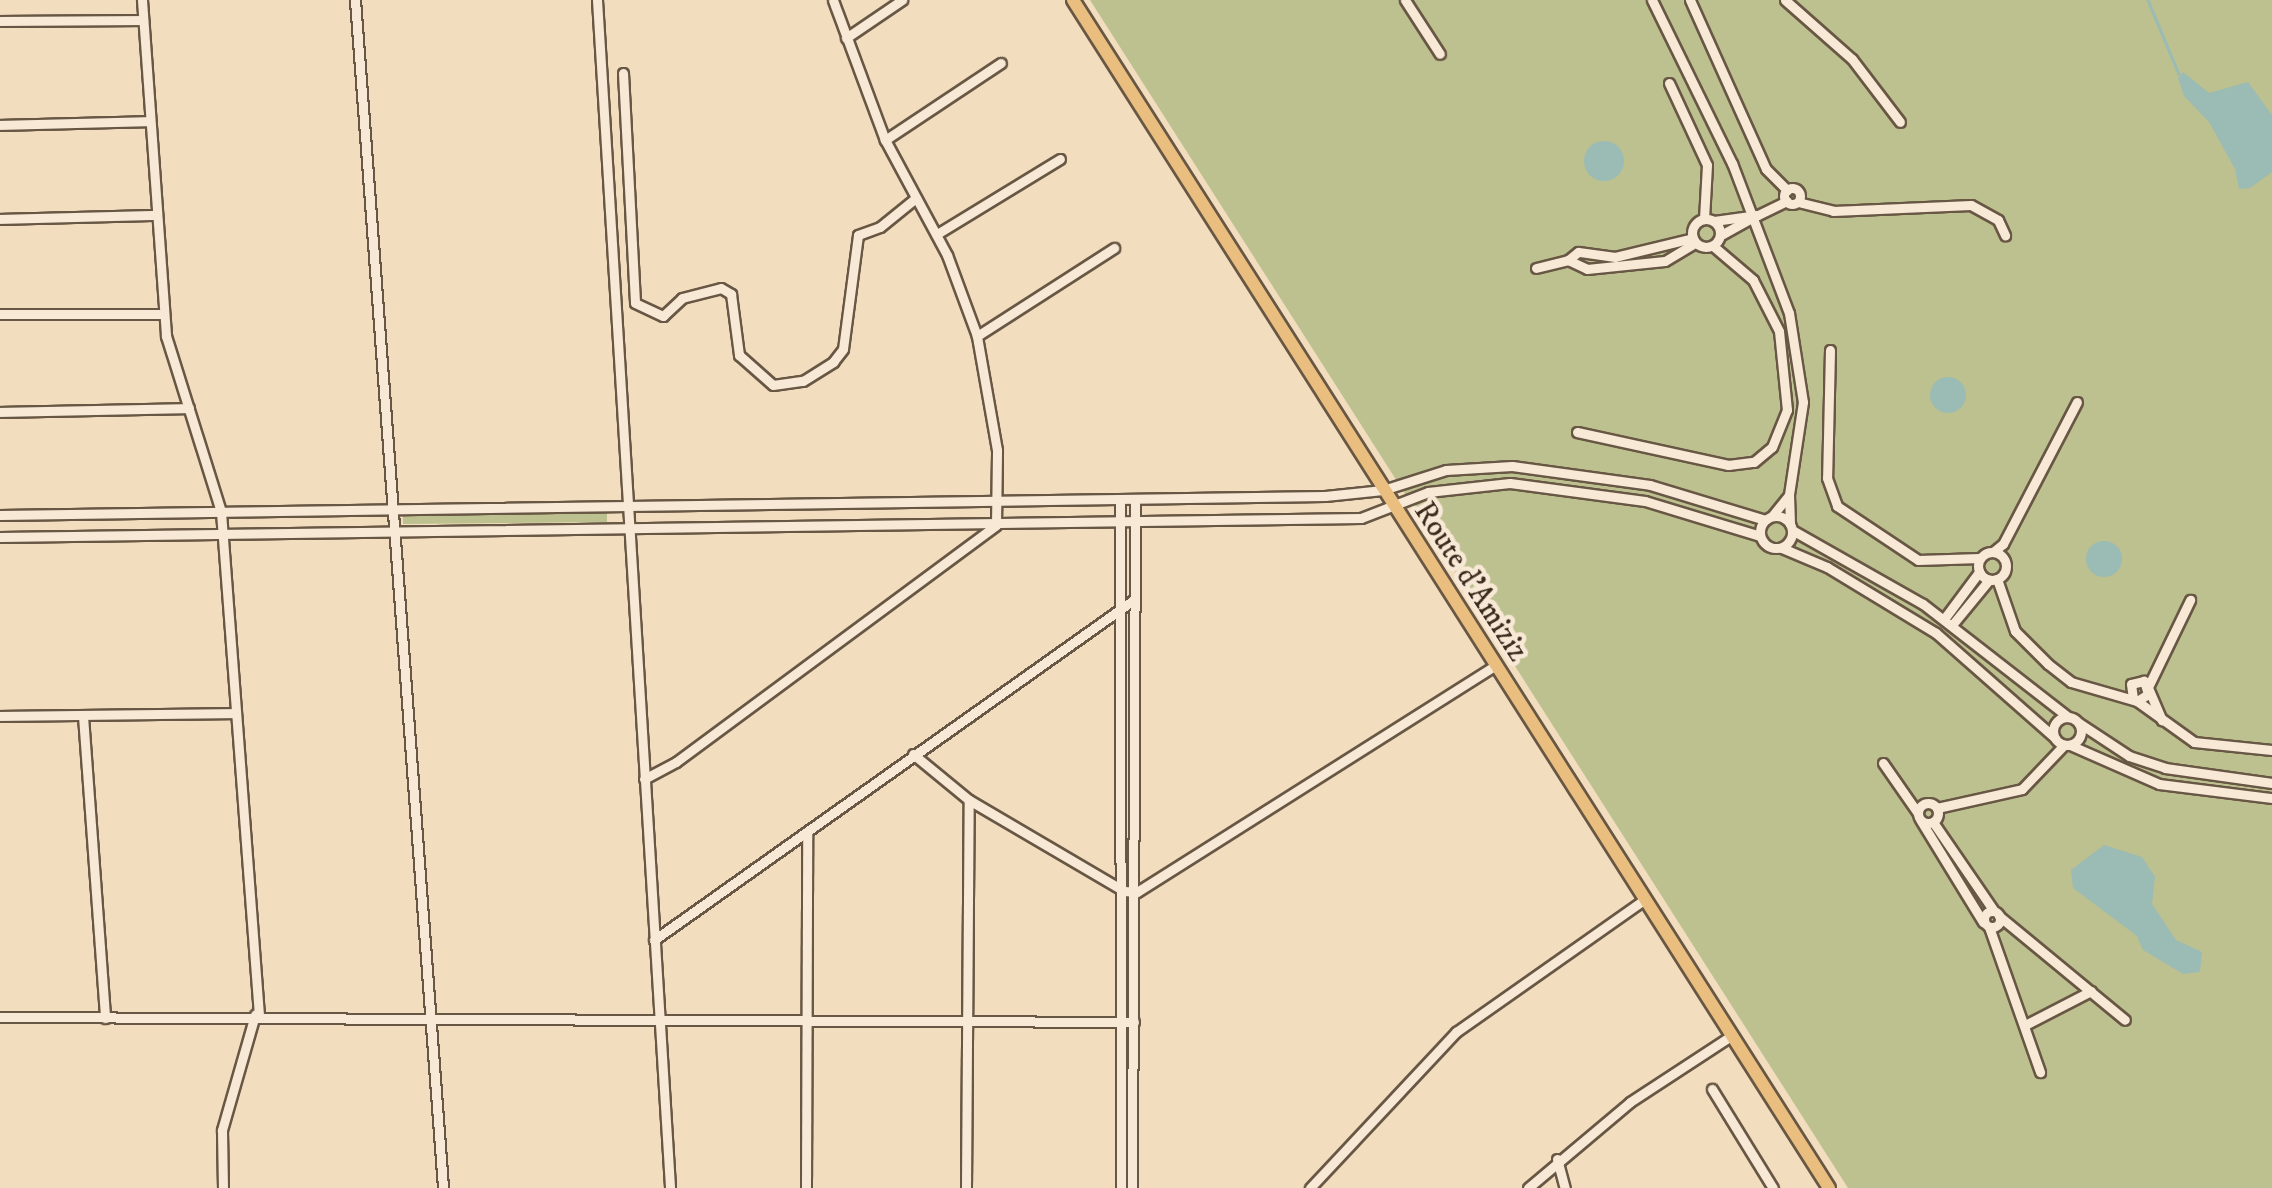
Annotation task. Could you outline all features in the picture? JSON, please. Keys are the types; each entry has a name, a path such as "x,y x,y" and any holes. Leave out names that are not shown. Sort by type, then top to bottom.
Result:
{"main road":[{"name":"Route d'Amiziz","path":"1073,0 1829,1188"}],"street":[{"path":"142,0 164,314 222,512 257,1015 222,1130 223,1188"},
{"path":"355,0 443,1188"},
{"path":"597,0 670,1188"},
{"path":"644,779 676,762 996,525 992,408 977,336 937,234 885,140 833,0"},
{"path":"846,38 902,0"},
{"path":"1406,0 1440,54"},
{"path":"1652,0 1756,215 1776,270 1799,362 1802,432 1789,495 1791,527 1782,548"},
{"path":"1784,0 1852,59 1900,122"},
{"path":"1692,1 1766,170 1791,198 1833,211 1971,205 1998,220 2005,234"},
{"path":"0,21 144,20"},
{"path":"885,140 1001,64"},
{"path":"623,73 635,303 663,316 682,298 721,288 731,294 739,355 773,385 804,382 833,362 843,349 858,235 880,227 916,198"},
{"path":"1669,83 1707,165 1709,220 1720,234"},
{"path":"0,125 150,121"},
{"path":"937,234 1060,160"},
{"path":"1713,246 1720,234 1791,198"},
{"path":"1568,260 1588,269 1665,261 1694,240 1709,220 1756,215"},
{"path":"0,220 157,216"},
{"path":"1536,268 1568,260 1578,252 1615,257 1694,240 1713,246 1754,280 1779,331 1787,410 1772,447 1754,462 1728,465 1577,432"},
{"path":"977,336 1114,248"},
{"path":"0,314 164,314"},
{"path":"1830,350 1826,478 1836,506 1918,560 1980,558 2003,544 2078,402"},
{"path":"0,412 189,408"},
{"path":"0,515 1135,499 1382,490 1476,466 1560,470 1681,492 1791,527 1948,622 2068,717 2129,756 2165,768 2272,782"},
{"path":"0,536 864,528 1361,518 1452,486 1557,486 1676,509 1760,536 1770,548 1782,548 1827,566 1936,634 2061,742 2159,784 2272,798"},
{"path":"1760,536 1768,519 1789,495"},
{"path":"1120,499 1116,606 1124,891 1120,1188"},
{"path":"1132,1188 1138,892 1132,601 1135,499"},
{"path":"862,504 864,528"},
{"path":"1948,622 2005,570 2003,544"},
{"path":"1993,552 2003,558"},
{"path":"1948,622 1979,572 1980,558"},
{"path":"1979,572 1993,579 2010,621 2026,643 2070,682 2135,700 2194,742 2272,750"},
{"path":"2103,689 2135,681 2156,659 2190,600"},
{"path":"654,940 1116,606 1132,601"},
{"path":"2135,700 2149,688 2156,659"},
{"path":"913,754 970,800 1124,891 1138,892 1495,666"},
{"path":"2135,681 2149,688 2163,722"},
{"path":"2135,681 2135,700"},
{"path":"0,716 236,713"},
{"path":"83,716 105,1018"},
{"path":"1919,817 1923,804 1937,808 2022,789 2053,759 2061,742 2055,722 2068,717"},
{"path":"2061,742 2080,736 2078,723"},
{"path":"1884,762 1986,924 2026,1024 2040,1072"},
{"path":"966,1188 964,1020 970,800"},
{"path":"1933,822 1937,808"},
{"path":"1919,817 1933,822 1997,914 2125,1020"},
{"path":"806,832 806,1188"},
{"path":"1310,1188 1456,1032 1644,900"},
{"path":"1986,924 1998,925 1997,914"},
{"path":"2026,1024 2092,992"},
{"path":"0,1018 659,1016 1134,1022"},
{"path":"1528,1188 1558,1159 1731,1036"},
{"path":"1712,1090 1773,1188"},
{"path":"1558,1159 1565,1188"}],"green space":[{"path":"1090,0 2272,0 2272,1188 1848,1188"},
{"path":"607,511 607,522 403,524 403,513"}],"water":[{"path":"2183,72 2209,93 2248,82 2272,115 2272,172 2250,188 2239,189 2235,169 2209,122 2184,96 2178,78"},
{"path":"1604,141 1618,147 1624,161 1618,175 1604,181 1590,175 1584,161 1590,147"},
{"path":"1948,377 1961,382 1966,395 1961,408 1948,413 1935,408 1930,395 1935,382"},
{"path":"2104,541 2117,546 2122,559 2117,572 2104,577 2091,572 2086,559 2091,546"},
{"path":"2104,845 2142,857 2155,877 2152,904 2176,940 2202,952 2200,972 2183,974 2143,950 2137,936 2073,888 2071,870"}],"waterway":[{"path":"2148,0 2179,74"}]}
